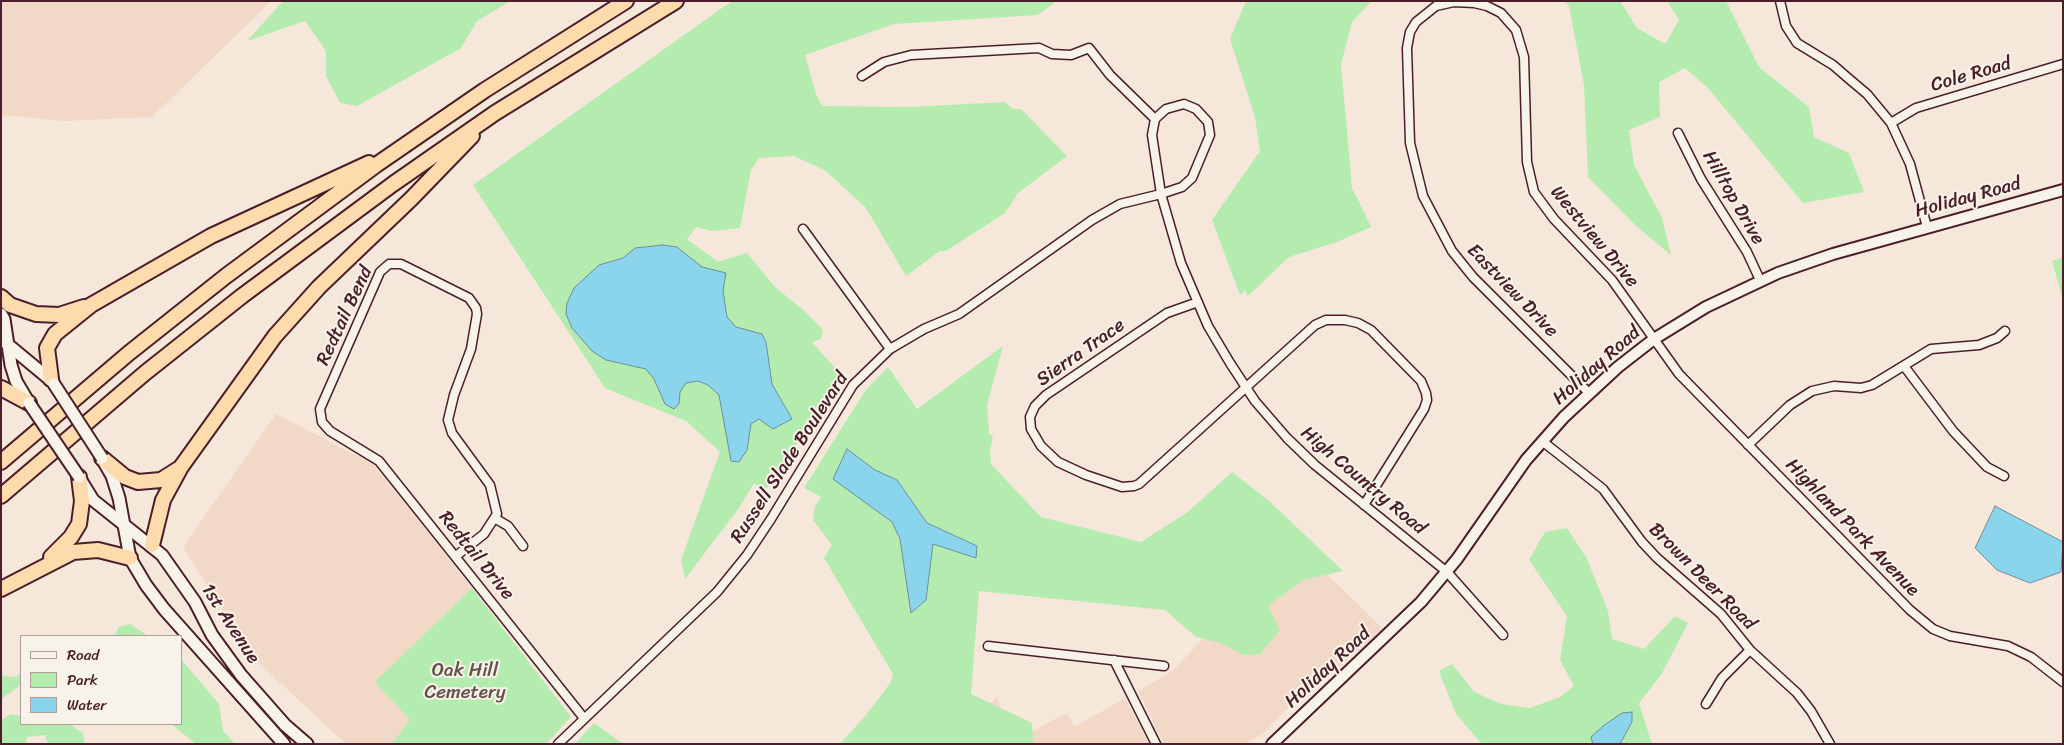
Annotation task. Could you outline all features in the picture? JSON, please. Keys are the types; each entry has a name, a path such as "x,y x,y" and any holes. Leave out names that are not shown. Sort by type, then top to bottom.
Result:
{"highway":[{"path":"1,462 81,392 196,299 397,150 485,90 626,1"},
{"path":"1,496 145,373 242,296 393,184 495,113 676,1"},
{"path":"152,546 163,500 181,468 292,316 495,113"},
{"path":"52,381 46,348 55,334 92,305 211,236 397,150"},
{"path":"1,297 10,305 36,314 59,315 92,305"},
{"path":"1,388 29,403"},
{"path":"102,458 125,477 138,482 161,480 181,468"},
{"path":"31,574 61,549 79,524 82,501 79,477"},
{"path":"1,589 73,552 98,550 130,558"}],"main road":[{"name":"1st Avenue","path":"1,314 5,343 16,380 93,500 152,546 171,566 195,602 212,635 242,675 285,725 307,744"},
{"name":"1st Avenue","path":"5,343 52,381 102,458 112,476 124,523 130,558 164,609 284,744"}],"street":[{"path":"1780,1 1786,26 1797,43 1833,65 1867,94 1891,123 1910,164 1927,227"},
{"name":"Westview Drive","path":"1466,2 1487,6 1500,13 1512,24 1520,40 1524,57 1527,162 1537,198 1612,280 1654,339"},
{"name":"Eastview Drive","path":"1466,2 1445,3 1430,9 1416,22 1408,41 1410,143 1423,196 1452,252 1473,278 1588,393"},
{"path":"862,76 884,62 911,55 1039,48 1052,54 1071,55 1089,48 1115,82 1155,119"},
{"name":"Cole Road","path":"1891,123 1916,108 2063,64"},
{"name":"Russell Slade Boulevard","path":"558,744 583,717 717,592 747,555 771,519 848,392 890,349 924,329 959,314 1092,220 1120,204 1182,187 1192,178 1210,135 1208,122 1196,109 1184,104 1166,109 1155,119"},
{"name":"High Country Road","path":"1155,119 1152,135 1161,194 1181,263 1208,326 1246,386 1287,438 1315,465 1447,572 1502,635"},
{"name":"Hilltop Drive","path":"1678,133 1700,179 1747,252 1760,280"},
{"name":"Holiday Road","path":"1274,743 1389,634 1447,572 1526,460 1542,441 1588,393 1654,339 1706,306 1760,280 1833,254 2063,190"},
{"path":"803,229 890,349"},
{"name":"Redtail Bend","path":"330,431 322,422 320,409 384,267 389,264 401,264 468,298 476,308 475,332 450,409 449,427 490,485 498,514 496,519"},
{"name":"Sierra Trace","path":"1198,302 1166,312 1046,395 1035,406 1030,417 1031,429 1036,440 1058,462 1122,487 1134,486 1246,386"},
{"path":"1246,386 1315,325 1335,319 1358,323 1371,330 1421,381 1425,388 1427,400 1424,409 1364,505"},
{"path":"1748,445 1800,397 1812,391 1834,386 1861,388 1872,385 1931,350 1979,345 1997,338 2005,331"},
{"name":"Highland Park Avenue","path":"1654,339 1679,374 1910,610 1933,629 1950,636 2008,646 2031,656 2063,682"},
{"path":"1904,366 1953,431 1987,467 2004,476"},
{"name":"Redtail Drive","path":"330,431 379,461 583,717"},
{"name":"Brown Deer Road","path":"1542,441 1603,488 1642,542 1672,572 1721,614 1750,650 1797,694 1812,711 1830,744"},
{"path":"456,556 484,534 496,519 508,526 523,546"},
{"path":"988,646 1164,666"},
{"path":"1706,704 1722,678 1750,650"},
{"path":"1114,660 1156,744"}],"shaded area":[{"path":"1,1 271,1 152,117 65,121 1,115"},
{"path":"276,414 373,464 472,588 376,682 410,720 391,744 346,744 253,658 183,547"},
{"path":"1267,515 1384,630 1293,703 1262,734 1245,744 1164,744 1138,691 1172,671 1218,624"},
{"path":"997,697 1012,742 1067,713 1074,727 1125,698 1149,744 949,744"}],"green space":[{"path":"283,1 511,1 477,21 461,48 357,106 340,103 326,76 326,51 305,21 247,41"},
{"path":"732,1 1057,1 1038,15 894,24 805,55 816,94 822,106 910,107 1005,102 1013,109 1021,109 1067,156 1018,193 1005,213 946,251 940,251 906,276 866,208 826,171 794,156 759,158 751,170 740,228 712,231 696,227 687,239 718,262 747,253 775,287 802,309 823,330 821,339 812,342 842,376 765,492 754,483 739,508 685,579 681,560 720,452 686,421 605,388 473,185"},
{"path":"1246,1 1372,1 1352,22 1341,64 1352,188 1371,227 1337,242 1289,257 1248,296 1245,290 1240,295 1212,220 1260,151 1255,117 1230,39"},
{"path":"1565,1 1620,1 1637,28 1665,44 1679,20 1667,1 1726,1 1759,67 1809,107 1814,137 1849,153 1864,192 1803,203 1708,88 1685,68 1659,82 1660,117 1629,130 1634,165 1662,218 1671,255 1635,225 1588,177 1584,85 1569,6"},
{"path":"2063,257 2063,300 2052,261"},
{"path":"1003,346 987,405 989,434 993,436 990,450 991,464 1041,517 1141,542 1188,512 1232,472 1269,501 1343,571 1303,580 1268,606 1280,630 1260,654 1244,655 1220,643 1196,637 1165,610 979,591 971,694 1032,723 1033,744 840,744 866,715 891,682 893,674 824,558 832,545 813,520 815,506 821,497 804,488 865,391 888,367 917,409"},
{"path":"1567,528 1587,559 1608,611 1612,639 1644,649 1675,616 1688,623 1661,675 1639,703 1652,744 1482,744 1456,714 1439,671 1452,664 1474,692 1501,704 1530,708 1560,697 1574,686 1560,660 1567,616 1529,560 1545,532"},
{"name":"Oak Hill Cemetery","path":"472,588 571,717 546,744 391,744 410,720 375,682"},
{"path":"130,624 146,635 115,635 119,627"},
{"path":"182,660 219,704 223,731 235,744 196,744 172,725 182,725"},
{"path":"20,673 20,686 1,699 1,676 16,677"},
{"path":"11,714 20,716 20,725 71,725 83,733 85,744 48,744 45,735 27,737 26,744 1,744 1,720"},
{"path":"594,723 623,744 575,744"}],"water":[{"path":"663,245 677,247 702,267 726,273 723,291 727,317 736,327 762,334 766,342 772,384 792,419 773,429 759,419 751,424 747,450 739,462 731,461 719,395 708,385 698,381 686,383 680,392 679,404 674,409 665,404 654,379 646,369 606,360 592,351 572,328 566,314 567,303 574,288 599,265 623,258 635,248"},
{"path":"847,449 875,470 897,480 927,523 977,546 976,558 933,544 926,600 911,613 900,539 892,522 833,479"},
{"path":"1995,506 2063,542 2061,572 2030,583 1997,570 1975,548"},
{"path":"1632,712 1632,722 1620,744 1593,744 1591,737 1603,726 1622,713"}]}
